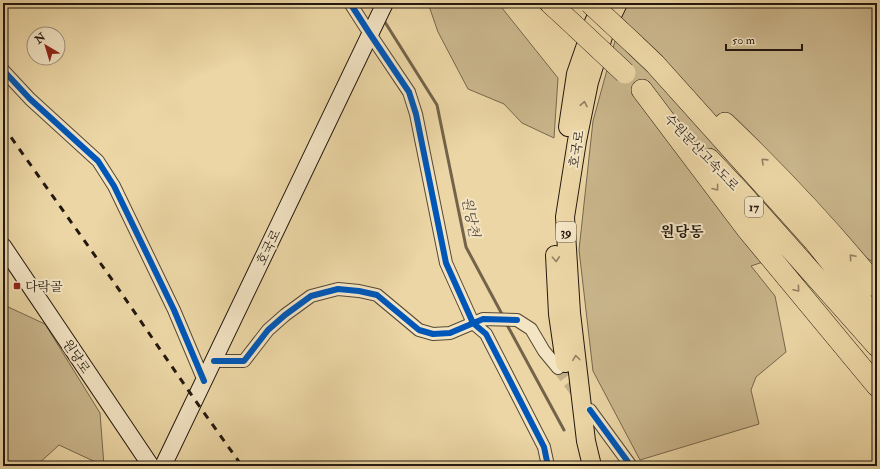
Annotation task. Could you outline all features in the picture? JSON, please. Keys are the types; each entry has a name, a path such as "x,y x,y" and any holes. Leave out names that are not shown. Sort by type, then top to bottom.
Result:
{"highway":[{"name":"수원문산고속도로","path":"550,3 625,73 742,194 845,308 877,346"},
{"name":"수원문산고속도로","path":"590,3 655,64 814,241 877,320"},
{"path":"655,64 702,100 768,165 822,223 877,287"},
{"path":"642,90 746,228 877,386"}],"main road":[{"name":"호국로","path":"163,466 385,3"},
{"name":"호국로","path":"580,466 575,441 558,314 554,219 576,74 594,22 603,3"},
{"name":"호국로","path":"592,466 586,441 572,321 566,217 577,141 588,82 605,30 618,3"},
{"name":"원당로","path":"3,246 151,466"}],"street":[{"path":"350,3 372,31 409,92 416,114 446,263 486,334 544,447 548,466"},
{"path":"3,70 30,99 98,161 102,167 114,186 174,310 204,381"},
{"path":"214,361 244,361 268,330 285,315 311,296 338,289 359,291 377,295 419,330 433,334 450,334 478,321 518,320 531,329 544,351 558,368"},
{"path":"590,410 631,466"}],"shaded area":[{"path":"428,3 498,3 558,78 554,138 522,123 504,104 468,89 438,32"},
{"path":"627,3 877,3 877,264 832,239 751,266 775,296 786,352 756,377 751,390 759,424 640,460 593,371 579,250 593,121 624,8"},
{"path":"6,306 45,324 100,413 104,466 59,445 36,466 3,466 3,307"}],"waterway":[{"name":"원당천","path":"372,3 377,10"},
{"name":"원당천","path":"383,19 437,105 466,247 503,316"},
{"name":"원당천","path":"506,323 564,430"}],"tunnel":[{"path":"558,368 579,396"}],"railway":[{"path":"3,126 242,466"}],"cycle path":[{"path":"350,3 409,92 416,114 446,263 473,323 486,334 544,447 548,466"},
{"path":"3,70 30,99 98,161 114,186 174,310 204,381"},
{"path":"214,361 244,361 268,330 285,315 311,296 338,289 359,291 377,295 419,330 433,334 450,333 483,319 517,320"},
{"path":"590,410 631,466"}],"place":[{"name":"다락골","path":"17,286"}],"district":[{"name":"원당동","path":"682,232"}]}
